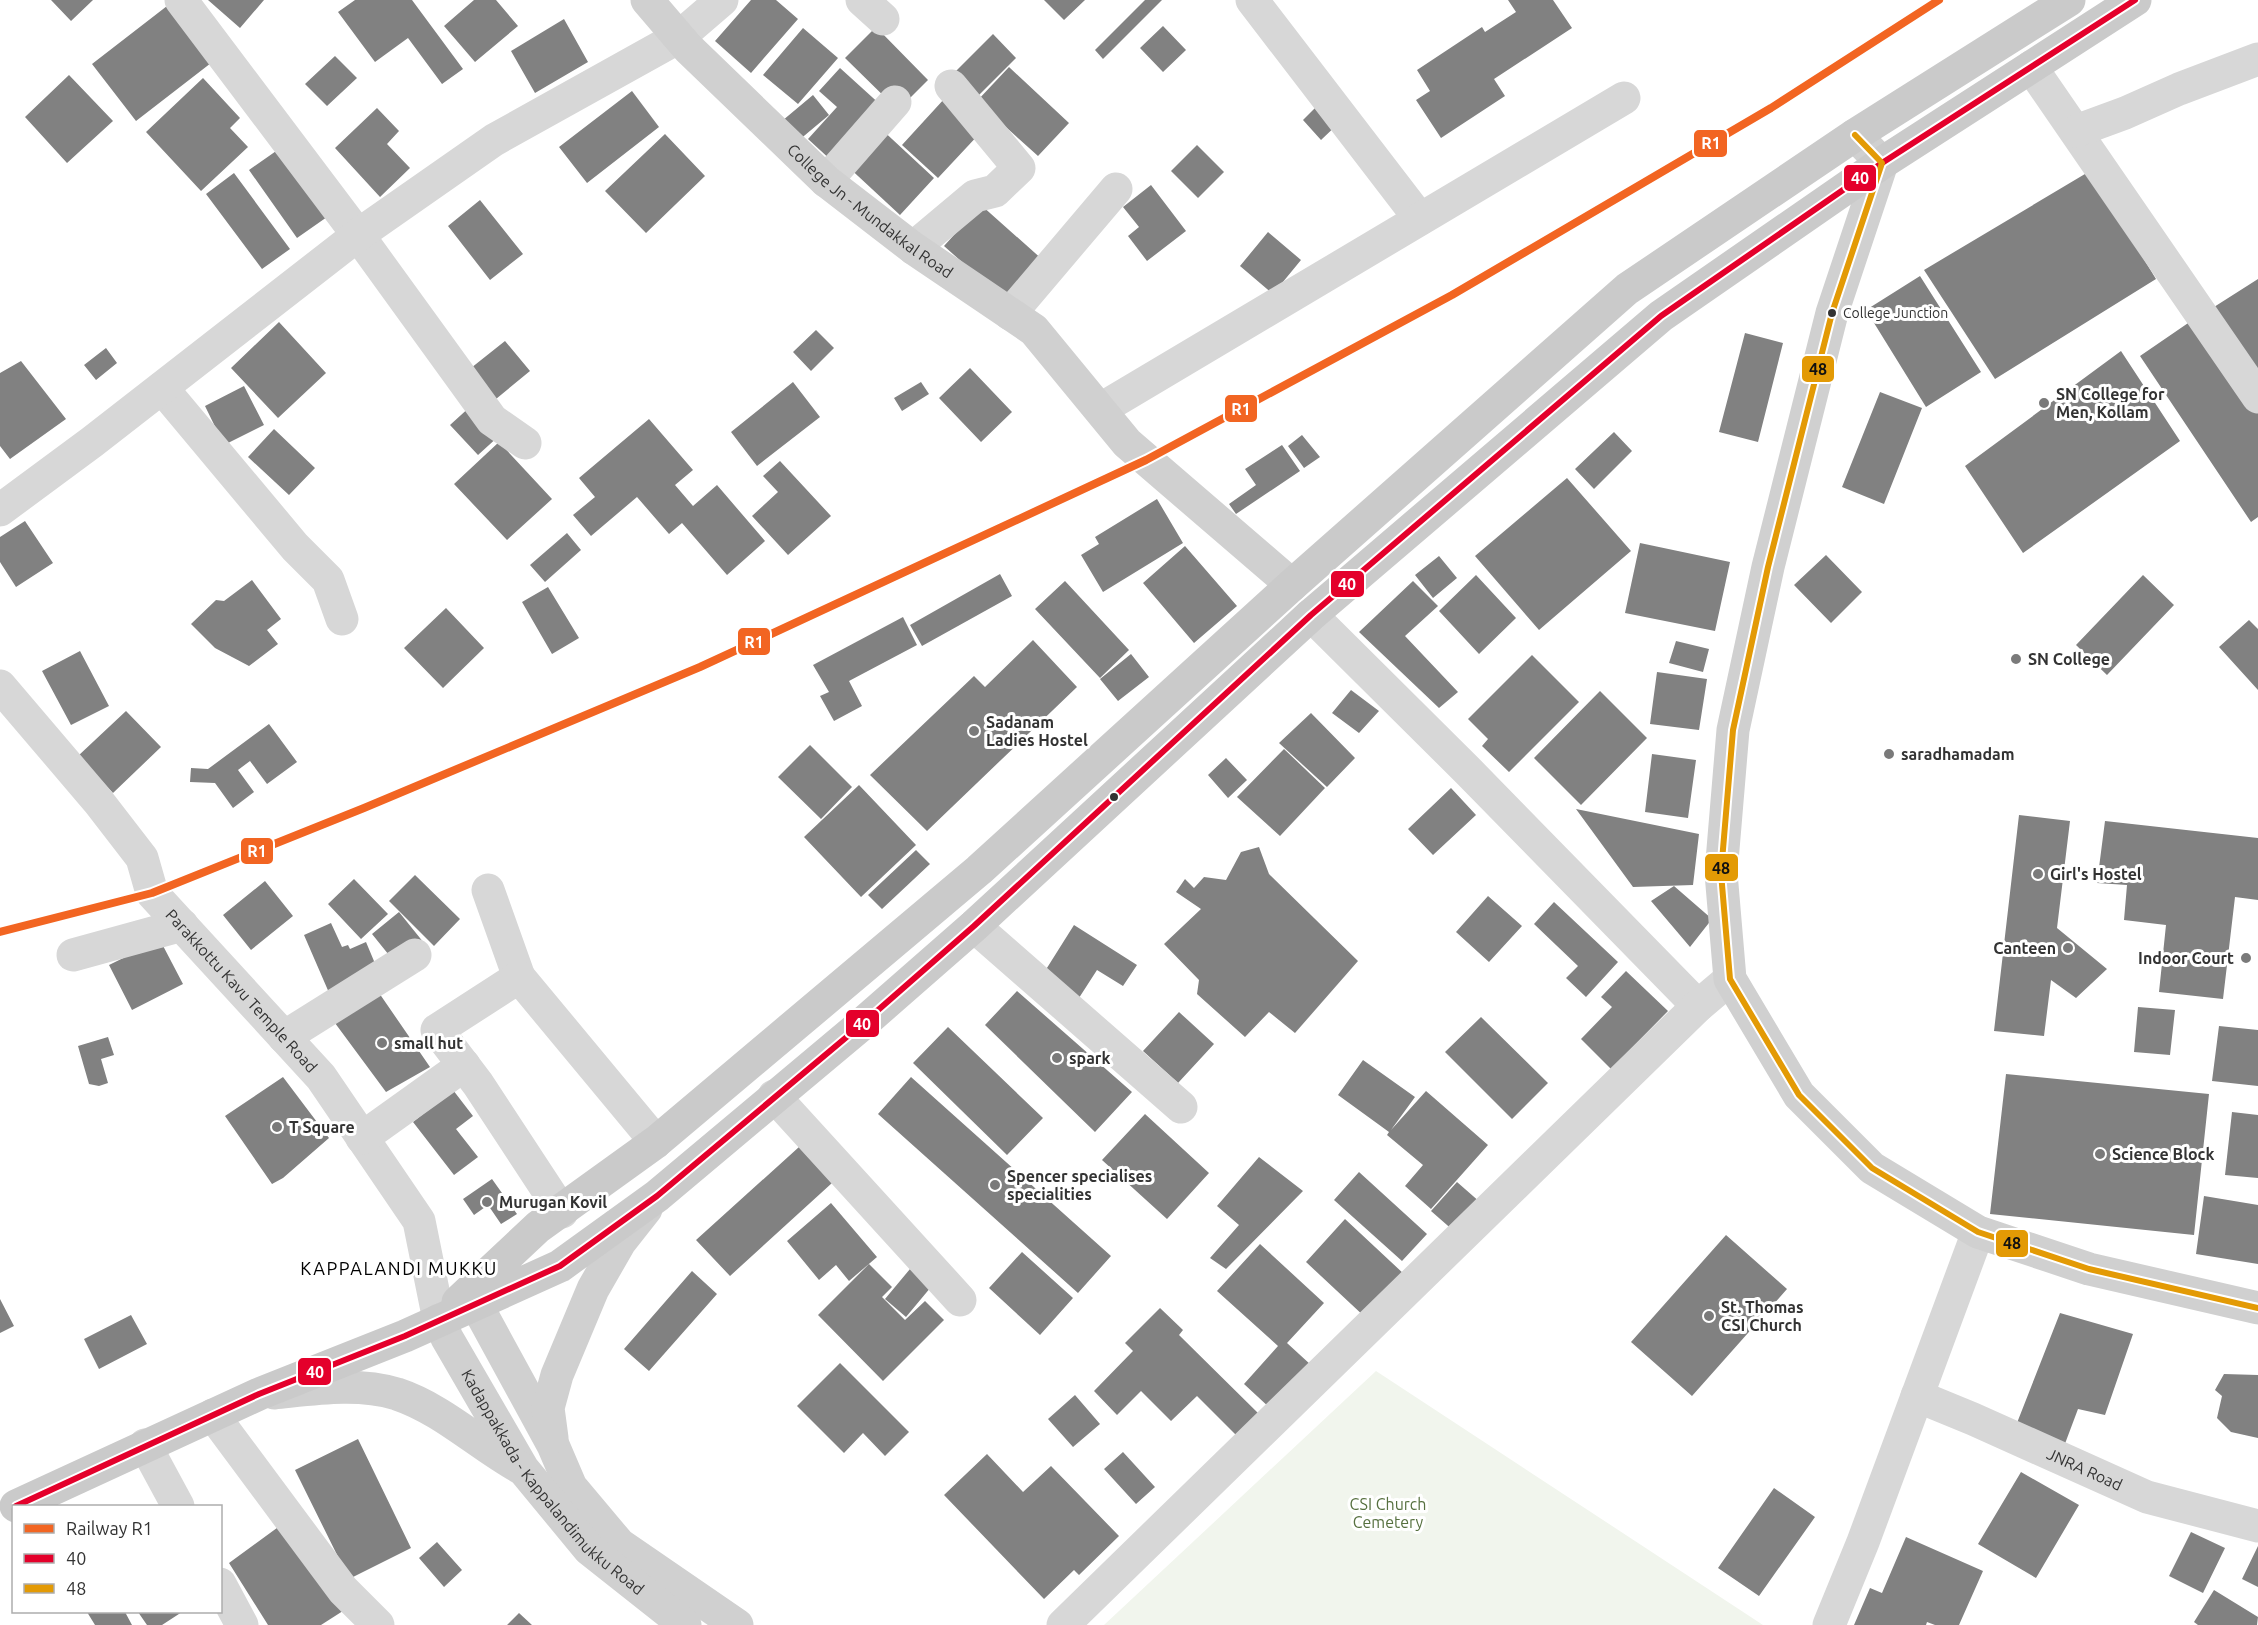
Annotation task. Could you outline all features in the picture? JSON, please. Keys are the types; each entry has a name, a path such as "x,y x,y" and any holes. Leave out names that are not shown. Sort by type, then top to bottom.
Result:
{"main road":[{"path":"439,1320 538,1227 562,1212 656,1142 979,870 1292,585 1627,289 1855,135 2069,0"},
{"path":"19,1505 259,1394 439,1320 560,1266 657,1196 861,1025 974,926 1311,615 1661,316 1882,164 2135,0"}],"street":[{"path":"182,0 358,235 492,420 525,443"},
{"name":"College Jn - Mundakkal Road","path":"646,0 679,37 825,181 913,248 1034,330 1127,443 1292,585"},
{"path":"0,510 162,388 358,235 494,140 679,37 722,0"},
{"path":"1252,0 1420,219"},
{"path":"2076,130 2125,113 2179,89 2258,59"},
{"path":"2031,67 2258,398"},
{"path":"913,248 975,196 994,191 1019,168 951,86"},
{"path":"1101,409 1624,98"},
{"path":"825,181 895,102"},
{"path":"1855,135 1882,164 1832,313 1768,567 1733,730 1721,873 1730,980 1799,1095 1872,1168 1978,1232 2089,1269 2258,1308"},
{"path":"1010,314 1116,189"},
{"path":"162,388 295,547 328,580 342,619"},
{"path":"1311,615 1468,771 1698,1006"},
{"name":"Parakkottu Kavu Temple Road","path":"0,686 98,801 142,858 152,893 321,1077 419,1221 439,1320"},
{"path":"488,890 519,977 656,1142"},
{"path":"73,956 182,925"},
{"path":"974,926 1181,1107"},
{"path":"284,1037 414,955"},
{"path":"519,977 437,1030 464,1065 562,1212"},
{"path":"1063,1625 1698,1006 1730,980"},
{"path":"362,1138 464,1065"},
{"path":"774,1096 960,1300"},
{"path":"553,1444 548,1408 557,1375 593,1289 620,1242 657,1196"},
{"path":"1833,1623 1978,1232"},
{"path":"476,1304 553,1444"},
{"name":"Kadappakkada - Kappalandimukku Road","path":"439,1320 447,1338 523,1469 589,1549 682,1624"},
{"path":"259,1394 360,1387 397,1394 440,1414 523,1469"},
{"name":"JNRA Road","path":"1917,1396 2147,1497 2258,1526"},
{"path":"213,1415 343,1590 378,1625"},
{"name":"Kadappakkada - Kappalandimukku Road","path":"553,1444 571,1487 619,1544 737,1625"},
{"path":"145,1445 177,1505"},
{"path":"222,1588 242,1625"}],"green space":[{"name":"CSI Church Cemetery","path":"1376,1371 1763,1625 1104,1625"}],"building":[{"path":"51,0 93,0 71,21"},
{"path":"208,0 264,0 240,28"},
{"path":"355,0 412,0 463,69 442,84 408,38 375,62 338,12"},
{"path":"474,0 496,0 518,26 475,62 444,26"},
{"path":"751,0 776,0 798,19 751,73 715,41"},
{"path":"1044,0 1085,0 1064,20"},
{"path":"1145,0 1162,0 1103,59 1095,50"},
{"path":"1508,0 1553,0 1572,28 1494,79 1505,96 1441,138 1416,100 1430,91 1417,70 1482,27 1485,32 1516,12"},
{"path":"167,6 211,63 136,121 92,64"},
{"path":"564,19 588,62 535,93 511,51"},
{"path":"1163,26 1186,50 1163,72 1140,48"},
{"path":"876,27 928,80 898,110 845,58"},
{"path":"803,28 838,58 798,104 763,75"},
{"path":"993,34 1016,58 976,98 953,74"},
{"path":"335,56 357,78 327,106 305,84"},
{"path":"1009,67 1069,123 1038,156 977,101"},
{"path":"840,68 883,107 833,162 808,139 837,107 819,91"},
{"path":"69,75 113,121 67,163 25,117"},
{"path":"203,78 240,118 230,128 248,147 201,191 146,132"},
{"path":"632,91 659,127 587,183 559,147"},
{"path":"813,95 829,115 792,146 776,126"},
{"path":"945,98 981,132 938,178 902,145"},
{"path":"1322,101 1341,121 1321,140 1303,120"},
{"path":"377,108 399,131 387,144 410,168 380,197 335,148"},
{"path":"878,126 934,178 900,215 844,163"},
{"path":"665,134 705,176 646,233 605,191"},
{"path":"289,142 337,210 297,238 249,170"},
{"path":"1197,145 1224,172 1198,198 1171,171"},
{"path":"2090,171 2156,279 1995,379 1924,270"},
{"path":"234,173 290,249 262,269 206,194"},
{"path":"1151,185 1186,231 1147,261 1128,236 1139,227 1123,207"},
{"path":"480,200 523,254 490,280 448,226"},
{"path":"981,205 1044,261 1007,302 944,246"},
{"path":"1268,232 1301,260 1273,294 1240,266"},
{"path":"1920,276 1981,372 1926,407 1866,310"},
{"path":"2258,279 2258,378 2214,307"},
{"path":"2194,319 2258,413 2258,517 2251,522 2140,356"},
{"path":"279,322 326,373 278,418 231,368"},
{"path":"816,330 834,348 811,371 793,352"},
{"path":"1745,333 1783,343 1758,442 1719,432"},
{"path":"505,341 530,371 496,399 471,368"},
{"path":"106,348 117,363 96,380 84,365"},
{"path":"2121,351 2180,441 2023,553 1965,466"},
{"path":"21,361 66,419 10,459 0,446 0,373"},
{"path":"970,368 1012,412 981,442 939,398"},
{"path":"793,382 820,417 757,466 731,432"},
{"path":"921,382 929,394 902,411 894,398"},
{"path":"244,386 264,425 224,445 205,406"},
{"path":"1880,392 1922,408 1884,504 1842,487"},
{"path":"472,405 500,435 478,455 450,425"},
{"path":"649,419 693,470 675,485 693,506 717,485 765,541 727,575 682,523 669,534 637,497 591,536 573,515 595,497 579,478"},
{"path":"274,429 315,468 289,495 248,457"},
{"path":"1614,432 1632,451 1594,489 1575,469"},
{"path":"1302,435 1320,457 1304,468 1288,446"},
{"path":"499,442 552,499 507,540 454,484"},
{"path":"1282,445 1300,471 1236,514 1229,504 1256,485 1245,469"},
{"path":"780,461 831,516 788,555 752,516 778,492 763,476"},
{"path":"1567,478 1631,551 1539,630 1475,556"},
{"path":"1157,499 1183,543 1103,592 1081,555 1099,544 1095,537"},
{"path":"25,521 53,563 16,587 0,562 0,537"},
{"path":"567,533 581,550 545,582 530,565"},
{"path":"1640,543 1730,562 1715,631 1625,613"},
{"path":"1185,546 1237,606 1194,643 1143,583"},
{"path":"1826,555 1862,592 1831,623 1794,585"},
{"path":"1439,556 1457,578 1433,598 1415,575"},
{"path":"1000,574 1012,596 922,646 910,625"},
{"path":"1476,575 1516,618 1479,654 1439,611"},
{"path":"2143,575 2174,605 2107,675 2076,645"},
{"path":"252,580 281,619 267,630 278,644 249,666 215,648 191,624 216,600 224,601"},
{"path":"1065,581 1129,650 1100,678 1035,609"},
{"path":"1413,581 1438,606 1405,636 1458,692 1439,708 1359,632"},
{"path":"548,587 579,638 552,654 522,602"},
{"path":"446,608 484,648 443,688 404,648"},
{"path":"903,617 917,645 849,681 862,706 834,721 820,696 829,692 813,665"},
{"path":"2249,620 2258,629 2258,690 2219,647"},
{"name":"Sadanam Ladies Hostel","path":"1033,640 1077,687 927,831 870,775 974,676 985,687"},
{"path":"1676,641 1709,649 1703,672 1669,663"},
{"path":"80,651 109,706 71,725 42,671"},
{"path":"1131,654 1149,677 1118,701 1100,679"},
{"path":"1532,655 1579,702 1509,772 1482,746 1488,739 1468,719"},
{"path":"1657,672 1707,679 1699,730 1650,724"},
{"path":"1351,690 1379,711 1359,733 1332,713"},
{"path":"1600,691 1647,738 1581,805 1534,758"},
{"path":"126,711 161,747 113,793 78,756"},
{"path":"1311,713 1355,758 1327,787 1279,743"},
{"path":"269,724 297,762 267,784 250,761 238,770 254,792 233,808 215,783 190,782 191,768 208,769"},
{"path":"810,745 852,787 821,819 778,777"},
{"path":"1284,749 1325,788 1280,836 1237,797"},
{"path":"1652,754 1696,760 1688,818 1645,812"},
{"path":"1226,758 1247,780 1228,798 1208,775"},
{"path":"859,785 916,845 861,897 804,837"},
{"path":"1451,788 1476,815 1433,855 1408,829"},
{"path":"1576,809 1699,834 1693,885 1633,887"},
{"name":"Girl's Hostel","path":"2019,815 2070,821 2057,928 2107,969 2076,998 2051,980 2044,1036 1994,1031"},
{"path":"2105,821 2258,838 2258,900 2235,897 2223,999 2159,992 2166,925 2124,920 2127,885 2097,883"},
{"path":"1259,847 1269,874 1358,961 1295,1033 1269,1012 1245,1037 1197,994 1199,980 1164,944 1201,909 1176,892 1185,879 1194,888 1204,877 1226,880 1241,852"},
{"path":"916,850 930,864 882,909 868,895"},
{"path":"415,875 460,919 434,946 389,901"},
{"path":"354,879 388,914 361,939 328,904"},
{"path":"265,881 293,916 251,950 223,915"},
{"path":"1674,886 1712,919 1690,947 1651,901"},
{"path":"1488,896 1522,926 1489,962 1456,932"},
{"path":"1554,902 1618,962 1586,997 1566,978 1578,966 1534,924"},
{"path":"399,912 424,943 397,965 372,934"},
{"path":"331,923 342,947 348,945 350,949 366,942 379,973 330,995 304,935"},
{"path":"1074,925 1137,965 1123,986 1097,970 1077,1001 1040,979"},
{"path":"160,940 183,984 132,1010 109,965"},
{"path":"1626,971 1668,1011 1611,1069 1581,1039 1612,1007 1601,997"},
{"name":"small hut","path":"377,990 430,1067 386,1092 332,1019"},
{"name":"spark","path":"1017,991 1132,1092 1095,1132 985,1025"},
{"path":"2138,1007 2175,1010 2170,1055 2134,1052"},
{"path":"1179,1012 1214,1044 1178,1083 1143,1051"},
{"path":"1481,1017 1548,1083 1512,1119 1445,1052"},
{"path":"2219,1026 2258,1030 2258,1086 2212,1081"},
{"path":"948,1027 1043,1118 1007,1155 913,1063"},
{"path":"108,1037 114,1055 101,1059 108,1083 99,1086 89,1084 78,1046"},
{"path":"1363,1060 1415,1097 1391,1130 1426,1091 1488,1145 1431,1209 1405,1186 1423,1165 1387,1135 1389,1132 1338,1095"},
{"name":"Science Block","path":"2006,1074 2209,1094 2194,1235 1990,1214"},
{"name":"T Square","path":"283,1077 329,1138 283,1178 272,1184 225,1116"},
{"name":"Spencer specialises specialities","path":"911,1077 1111,1256 1078,1293 878,1114"},
{"path":"453,1090 473,1116 456,1129 478,1157 454,1175 413,1122"},
{"path":"2232,1112 2258,1115 2258,1178 2225,1175"},
{"path":"1145,1114 1209,1173 1167,1219 1102,1160"},
{"path":"799,1147 832,1183 730,1276 696,1240"},
{"path":"1259,1157 1303,1191 1226,1269 1210,1258 1239,1225 1217,1206"},
{"path":"1359,1172 1427,1234 1402,1261 1334,1200"},
{"name":"Murugan Kovil","path":"492,1179 517,1214 501,1224 488,1205 474,1215 463,1199"},
{"path":"1457,1182 1481,1203 1455,1232 1431,1211"},
{"path":"2204,1196 2258,1205 2258,1264 2196,1254"},
{"path":"831,1203 877,1257 849,1281 836,1265 819,1280 787,1241"},
{"path":"1345,1219 1405,1275 1366,1318 1306,1262"},
{"name":"St. Thomas CSI Church","path":"1726,1235 1787,1289 1692,1396 1631,1342"},
{"path":"1260,1244 1324,1303 1287,1343 1311,1365 1271,1409 1244,1384 1278,1346 1217,1291"},
{"path":"1022,1252 1073,1298 1040,1335 989,1288"},
{"path":"869,1264 892,1287 882,1297 905,1320 925,1301 944,1320 883,1381 818,1315"},
{"path":"910,1269 931,1287 906,1317 885,1299"},
{"path":"692,1271 717,1294 649,1371 624,1349"},
{"path":"0,1299 14,1326 0,1333"},
{"path":"1160,1308 1183,1330 1179,1335 1260,1415 1238,1437 1197,1396 1171,1421 1141,1391 1117,1415 1094,1391 1133,1351 1125,1343"},
{"path":"2060,1313 2133,1334 2105,1415 2078,1409 2063,1449 2015,1428"},
{"path":"131,1315 147,1344 99,1369 84,1339"},
{"path":"840,1363 909,1432 885,1456 863,1433 844,1453 797,1406"},
{"path":"2224,1374 2258,1375 2258,1438 2231,1432 2217,1418 2222,1396 2215,1390"},
{"path":"1075,1395 1100,1424 1073,1447 1048,1419"},
{"path":"358,1439 411,1548 349,1579 295,1470"},
{"path":"1123,1452 1155,1487 1136,1504 1104,1469"},
{"path":"987,1454 1023,1492 1051,1466 1119,1536 1079,1575 1074,1570 1044,1599 944,1495"},
{"path":"2021,1472 2079,1505 2036,1578 1978,1544"},
{"path":"1774,1488 1815,1517 1759,1596 1718,1568"},
{"path":"281,1525 346,1609 321,1625 268,1625 229,1563"},
{"path":"2191,1532 2225,1548 2203,1593 2169,1576"},
{"path":"1906,1537 1983,1571 1959,1625 1935,1625 1927,1622 1926,1625 1854,1625 1870,1588 1882,1593"},
{"path":"437,1542 462,1570 444,1587 419,1558"},
{"path":"2258,1546 2258,1587 2242,1579"},
{"path":"2214,1590 2258,1617 2257,1625 2198,1625 2194,1622"},
{"path":"88,1613 126,1613 132,1625 95,1625"},
{"path":"139,1613 180,1613 162,1625 147,1625"},
{"path":"519,1613 532,1625 507,1625"}],"rail line":[{"name":"R1","path":"0,932 152,893 364,808 700,667 1146,460 1452,295 1771,108 1939,0"}],"transit line":[{"name":"40","path":"18,1505 259,1394 405,1336 560,1266 657,1196 861,1025 974,926 1311,615 1661,316 1882,163 2135,0"},
{"name":"48","path":"1855,135 1882,163 1832,313 1768,567 1733,730 1721,873 1730,979 1799,1095 1872,1168 1978,1232 2089,1269 2258,1308"}],"place":[{"name":"College Junction","path":"1832,313"},
{"name":"SN College for Men, Kollam","path":"2044,403"},
{"name":"SN College","path":"2016,659"},
{"name":"Sadanam Ladies Hostel","path":"974,731"},
{"name":"saradhamadam","path":"1889,754"},
{"name":"Girl's Hostel","path":"2038,874"},
{"name":"Canteen","path":"2068,948"},
{"name":"Indoor Court","path":"2246,958"},
{"name":"small hut","path":"382,1043"},
{"name":"spark","path":"1057,1058"},
{"name":"T Square","path":"277,1127"},
{"name":"Science Block","path":"2100,1154"},
{"name":"Spencer specialises specialities","path":"995,1185"},
{"name":"Murugan Kovil","path":"487,1202"},
{"name":"St. Thomas CSI Church","path":"1709,1316"}],"district":[{"name":"KAPPALANDI MUKKU","path":"399,1268"}]}
